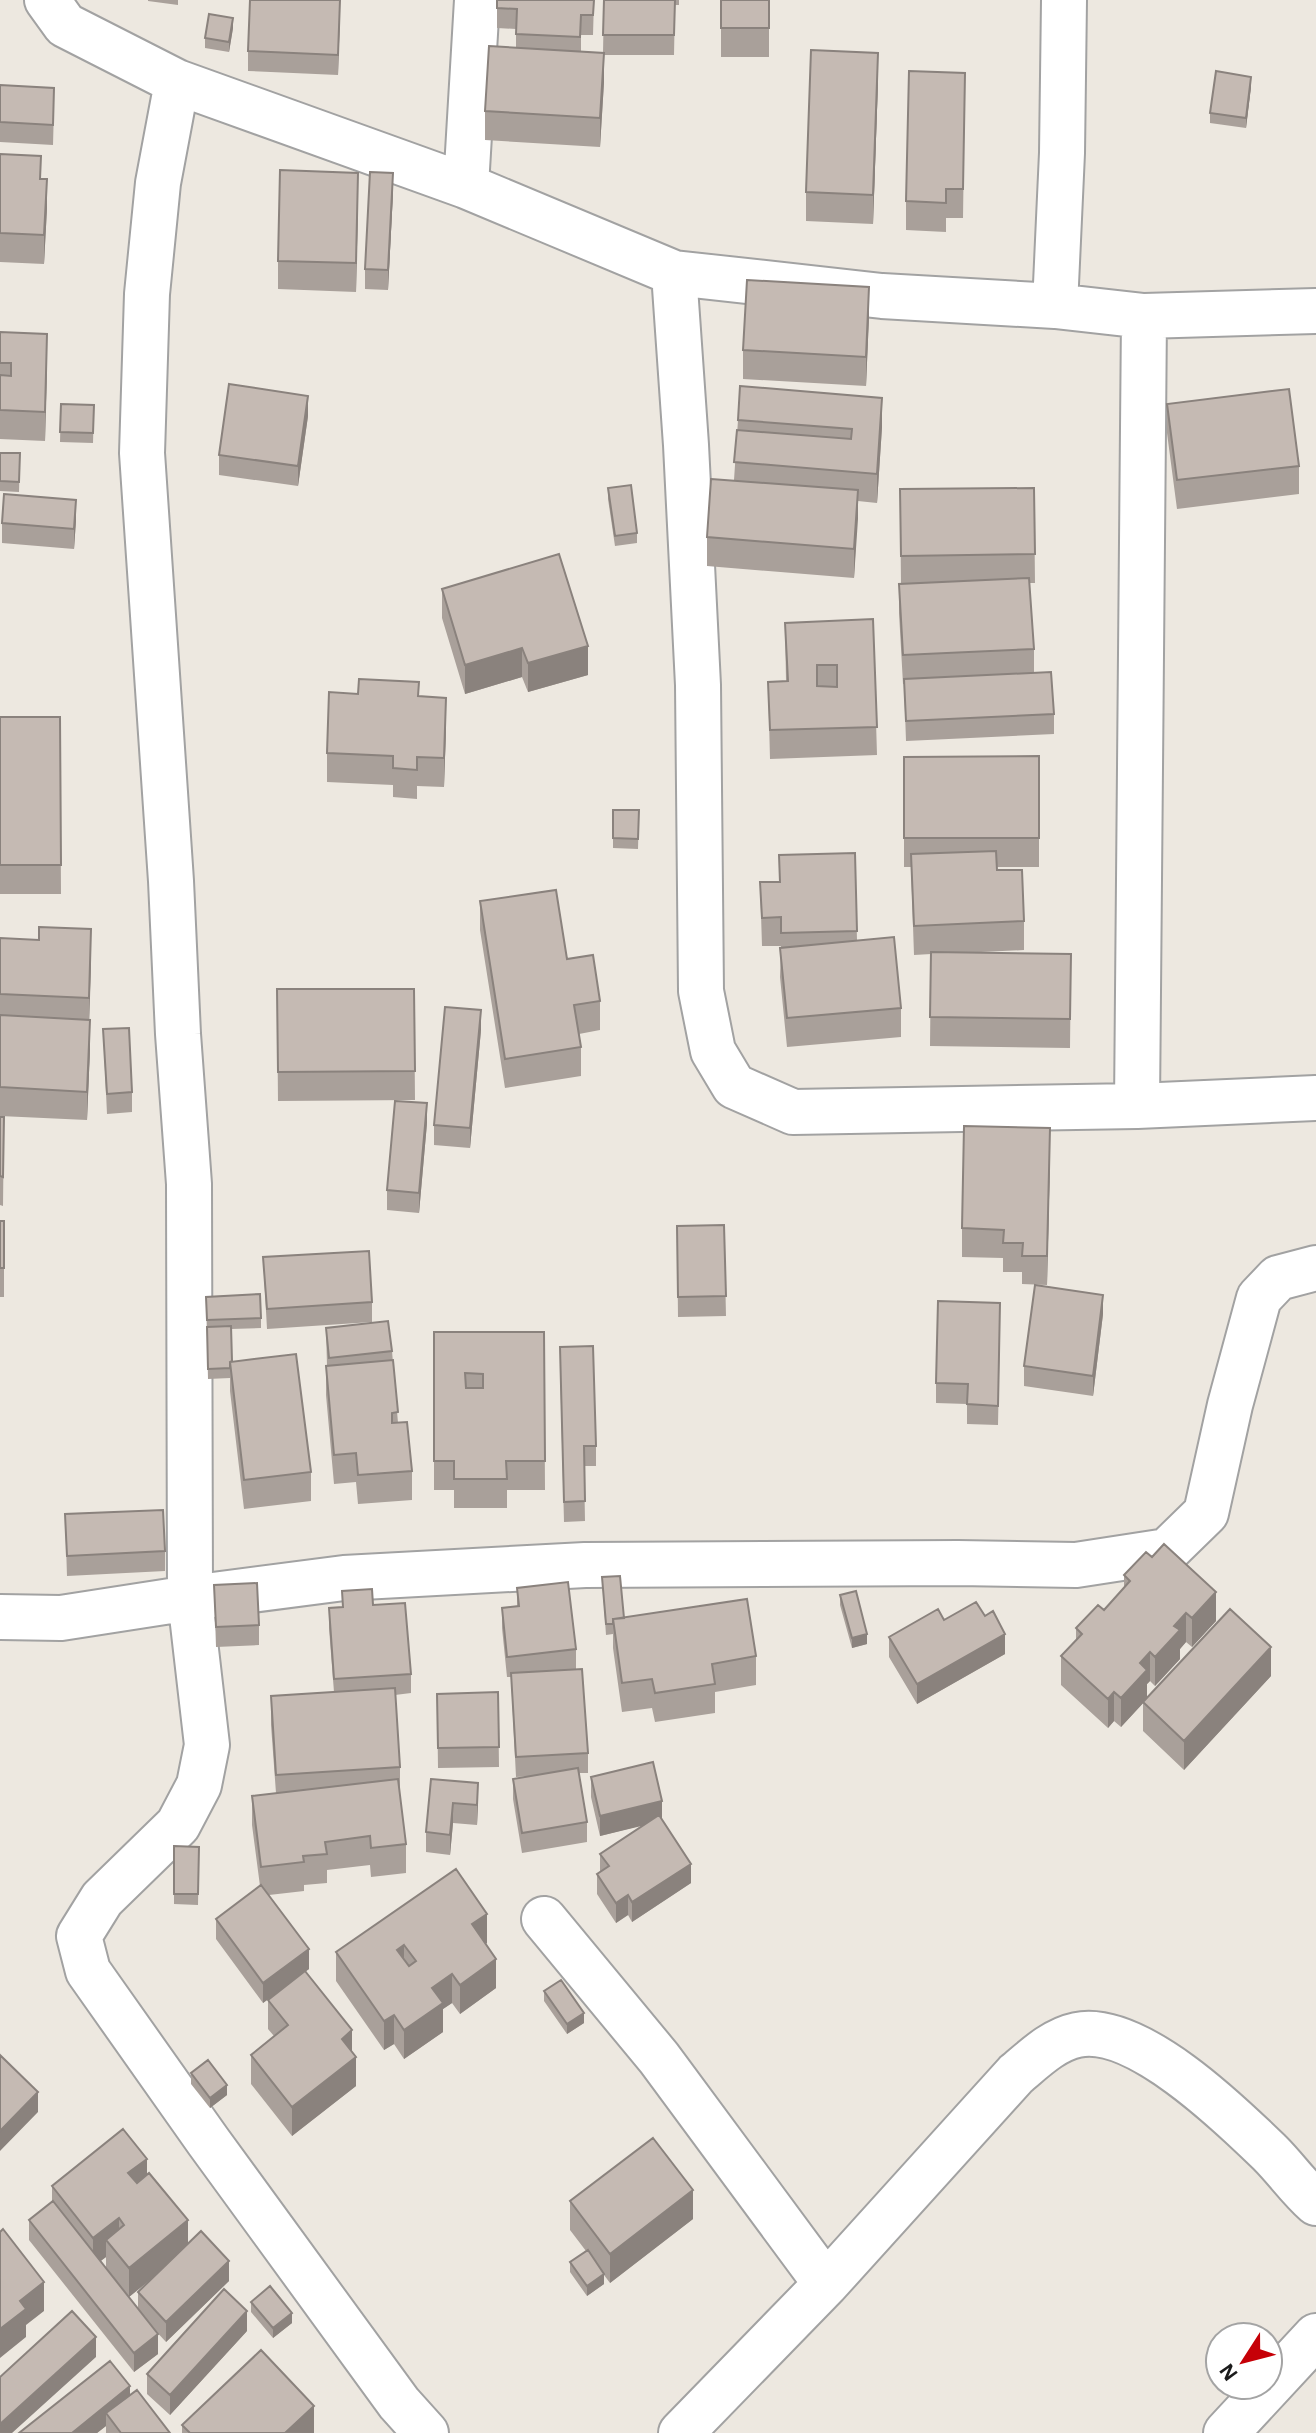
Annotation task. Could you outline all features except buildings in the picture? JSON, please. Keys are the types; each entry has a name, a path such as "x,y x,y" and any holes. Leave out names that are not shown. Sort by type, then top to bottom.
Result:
{"street":[{"path":"47,0 65,25 177,82 466,186 674,273 882,296 1055,306 1144,316 1316,311"},
{"path":"466,186 477,0"},
{"path":"1055,306 1062,153 1064,0"},
{"path":"177,82 158,183 147,294 142,453 189,1184 190,1598 207,1745 199,1785 178,1825 102,1899 79,1936 88,1971 399,2403 426,2433"},
{"path":"674,273 698,685 701,991 713,1051 734,1086 793,1112 1137,1106 1316,1098"},
{"path":"1137,1106 1144,316"},
{"path":"0,1617 61,1618 344,1578 585,1565 1076,1565 1167,1551 1206,1513 1230,1405 1259,1298 1278,1278 1316,1268"},
{"path":"544,1919 659,2058 826,2284"},
{"path":"681,2433 826,2284 1016,2074 1048,2047 1077,2035 1108,2035 1146,2052 1182,2075 1271,2154 1316,2203"},
{"path":"1226,2433 1316,2336"}]}
